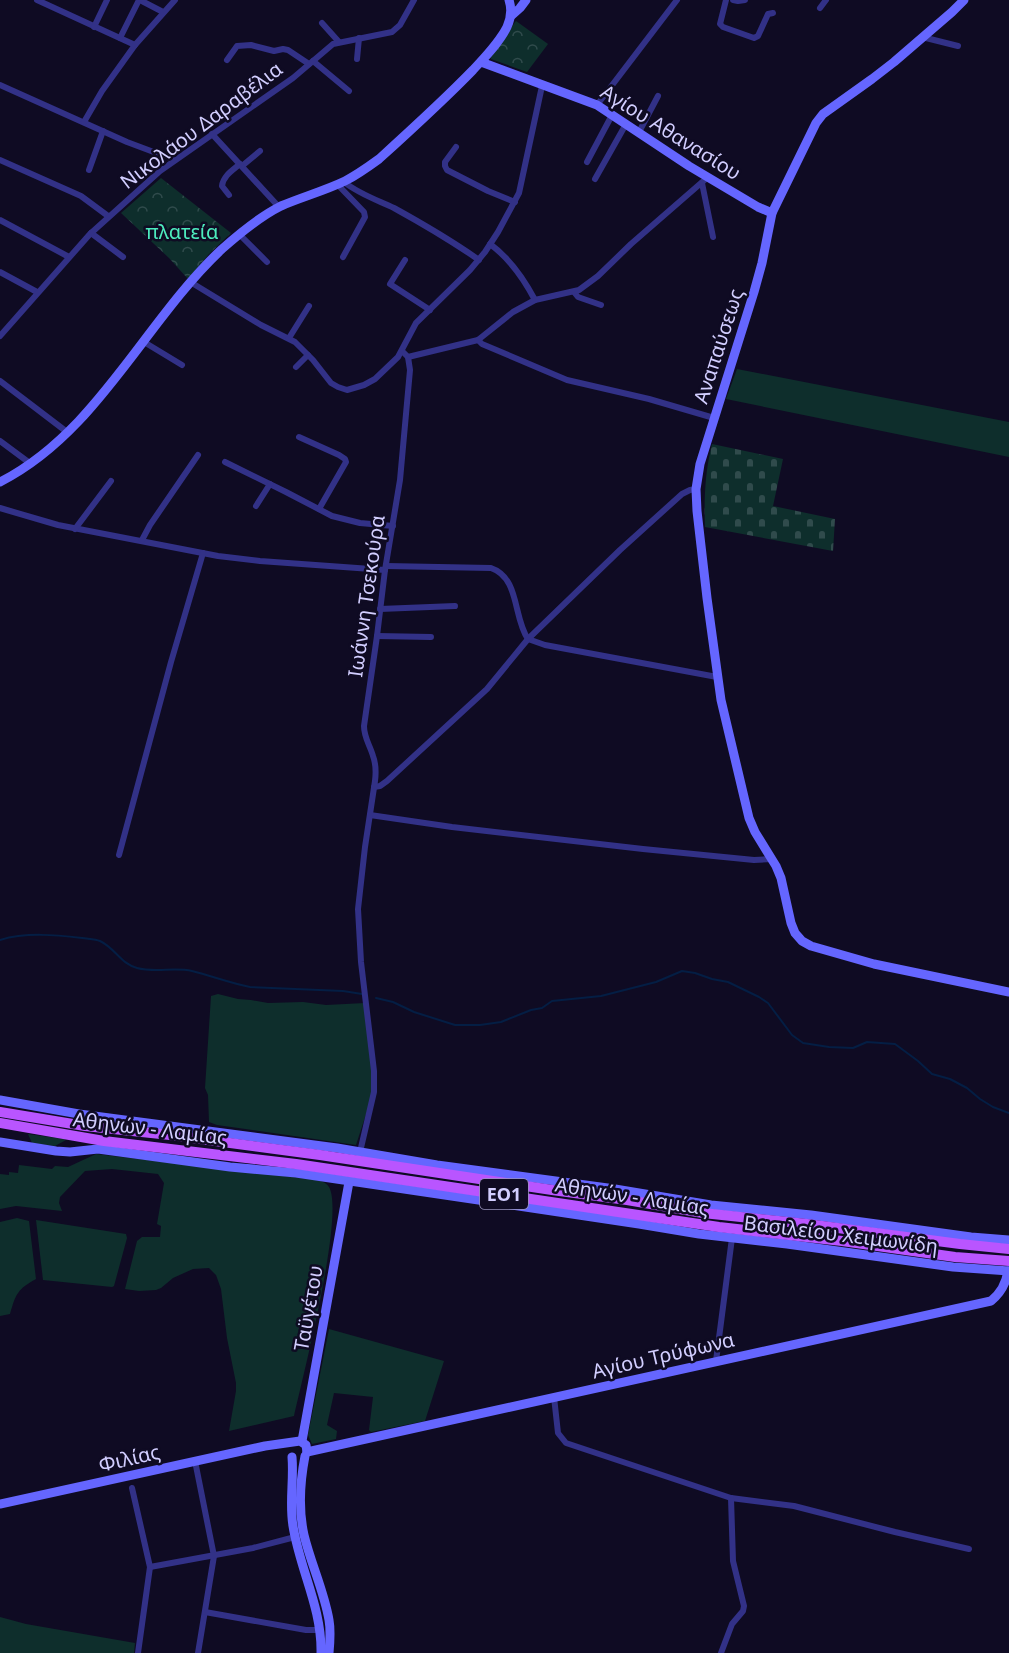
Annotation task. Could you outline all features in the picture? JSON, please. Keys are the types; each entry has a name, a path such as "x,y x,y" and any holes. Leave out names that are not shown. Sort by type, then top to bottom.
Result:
{"main road":[{"name":"Αθηνών - Λαμίας","path":"0,1112 76,1125 329,1156 703,1213 1009,1249"},
{"name":"Αθηνών - Λαμίας","path":"1,1124 104,1141 296,1164 719,1227 955,1257 1009,1268"}],"street":[{"path":"94,27 107,0"},
{"path":"120,39 139,0 163,12"},
{"path":"84,122 102,91 135,45 175,0"},
{"name":"Νικολάου Δαραβέλια","path":"0,336 91,233 175,160 293,78 326,49 339,42 384,35 395,30 414,0"},
{"path":"509,0 511,16"},
{"path":"0,482 31,464 88,411 220,251 239,234 279,207 341,183 379,159 481,62 500,38 511,16 526,0"},
{"path":"597,105 677,0"},
{"path":"726,0 720,24 754,38 758,36 768,14 773,14"},
{"path":"733,0 745,0"},
{"path":"820,8 826,0"},
{"name":"Αναπαύσεως","path":"964,0 872,79 816,123 772,213 762,263 700,464 696,489 699,532 724,717 749,818 781,878 795,933 811,946 874,964 1009,992"},
{"path":"41,1 135,45"},
{"path":"322,24 339,42"},
{"path":"922,37 958,46"},
{"path":"357,59 359,38"},
{"path":"227,60 237,46 251,45 274,51 288,50 311,63 349,91"},
{"name":"Αγίου Αθανασίου","path":"481,62 597,105 705,180 772,213"},
{"path":"0,85 127,142 175,160"},
{"path":"192,283 261,325 289,338 338,387 347,390 375,379 402,351 416,323 479,260 515,202 522,180 542,86"},
{"path":"639,132 658,96"},
{"path":"587,162 612,115"},
{"path":"595,179 626,124"},
{"path":"89,170 103,131"},
{"path":"212,134 279,207"},
{"path":"456,147 445,162 447,170 515,202"},
{"path":"229,195 222,186 226,176 260,152"},
{"path":"0,160 81,196 108,216"},
{"path":"705,180 713,237"},
{"path":"402,351 408,357 478,340 513,312 535,300 574,292 587,285 705,180"},
{"path":"341,183 364,212 365,217 343,257"},
{"path":"341,183 412,218 479,260"},
{"path":"0,220 69,256"},
{"path":"91,233 123,257"},
{"path":"239,234 267,262"},
{"path":"490,244 509,262 535,300"},
{"path":"405,260 390,284 430,310"},
{"path":"0,272 37,292"},
{"path":"574,292 578,297 601,305"},
{"path":"289,338 309,306"},
{"path":"478,340 482,344 567,380 649,399 714,418"},
{"path":"144,342 182,365"},
{"path":"296,367 308,355"},
{"name":"Ιωάννη Τσεκούρα","path":"360,1152 374,1092 374,1071 361,962 358,909 364,847 374,787 375,761 366,740 364,726 400,480 410,370 408,357"},
{"path":"0,381 67,432"},
{"path":"299,437 339,455 346,462 319,509"},
{"path":"0,441 31,464"},
{"path":"142,540 198,455"},
{"path":"225,462 341,519 393,526"},
{"path":"75,529 111,482"},
{"path":"256,506 270,484"},
{"path":"374,787 387,781 472,704 528,639 612,558 682,494 696,489"},
{"path":"0,508 75,529 202,553 260,561 386,568 491,568 498,570 509,585 524,634 528,639 545,645 717,677"},
{"path":"119,855 202,553"},
{"path":"380,609 455,606"},
{"path":"377,636 431,637"},
{"path":"370,815 633,848 772,860"},
{"path":"0,1100 79,1114 232,1133 711,1205 1009,1240"},
{"name":"Βασιλείου Χειμωνίδη","path":"0,1142 70,1152 98,1149 230,1167 313,1175 732,1238 809,1246 953,1267 1009,1268"},
{"name":"Ταϋγέτου","path":"297,1442 349,1182"},
{"path":"716,1361 732,1238"},
{"name":"Αγίου Τρύφωνα","path":"306,1454 991,1301 1003,1289 1009,1268"},
{"path":"554,1397 558,1433 566,1443 731,1498 794,1506 969,1549"},
{"path":"321,1653 319,1618 296,1537 291,1503 289,1447 297,1442 307,1447 301,1483 302,1520 304,1535 329,1623 329,1653"},
{"name":"Φιλίας","path":"0,1504 265,1446 297,1442"},
{"name":"Φιλίας","path":"265,1446 279,1448 291,1455"},
{"path":"291,1455 298,1459 306,1454"},
{"path":"195,1461 214,1556 198,1653"},
{"path":"132,1488 150,1567 138,1653"},
{"path":"721,1653 732,1624 744,1606 733,1561 731,1498"},
{"path":"150,1567 253,1548 296,1537"},
{"path":"205,1612 306,1630 320,1630"}],"green space":[{"path":"516,21 548,44 527,72 491,59 490,56"},
{"name":"πλατεία","path":"161,178 231,233 188,279 121,213"},
{"path":"737,369 1009,422 1009,457 726,399"},
{"path":"712,444 783,459 773,506 835,519 833,551 705,527 706,485"},
{"path":"218,994 268,1003 303,1002 326,1005 365,1003 373,1080 370,1102 356,1145 209,1122 208,1095 205,1088 211,996"},
{"path":"28,1134 66,1140 55,1146 32,1143"},
{"path":"96,1154 315,1180 329,1187 332,1203 327,1262 294,1416 229,1431 236,1383 221,1289 216,1275 209,1268 193,1269 173,1278 156,1290 125,1289 137,1241 142,1237 160,1237 161,1226 157,1224 164,1183 158,1174 112,1169 85,1171 60,1197 59,1203 62,1211 16,1206 0,1209 0,1174 18,1173 19,1165 52,1169 55,1166 68,1167"},
{"path":"17,1218 29,1221 36,1279 18,1292 10,1314 0,1316 0,1222"},
{"path":"36,1220 126,1234 127,1238 114,1286 43,1280"},
{"path":"329,1329 444,1361 425,1421 371,1432 369,1430 373,1397 334,1393 327,1425 337,1431 336,1439 312,1444 308,1435"},
{"path":"0,1617 26,1624 135,1643 134,1653 0,1653"}],"waterway":[{"path":"0,940 41,935 94,939 105,944 127,963 137,968 192,971 250,987 343,991 362,994"},
{"path":"376,998 455,1025 480,1025 501,1022 542,1008 552,1001 601,996 656,982 682,971 695,973 728,982 759,997 768,1003 792,1035 803,1043 853,1048 867,1042 895,1044 932,1074 950,1079 993,1107 1009,1113"}]}
